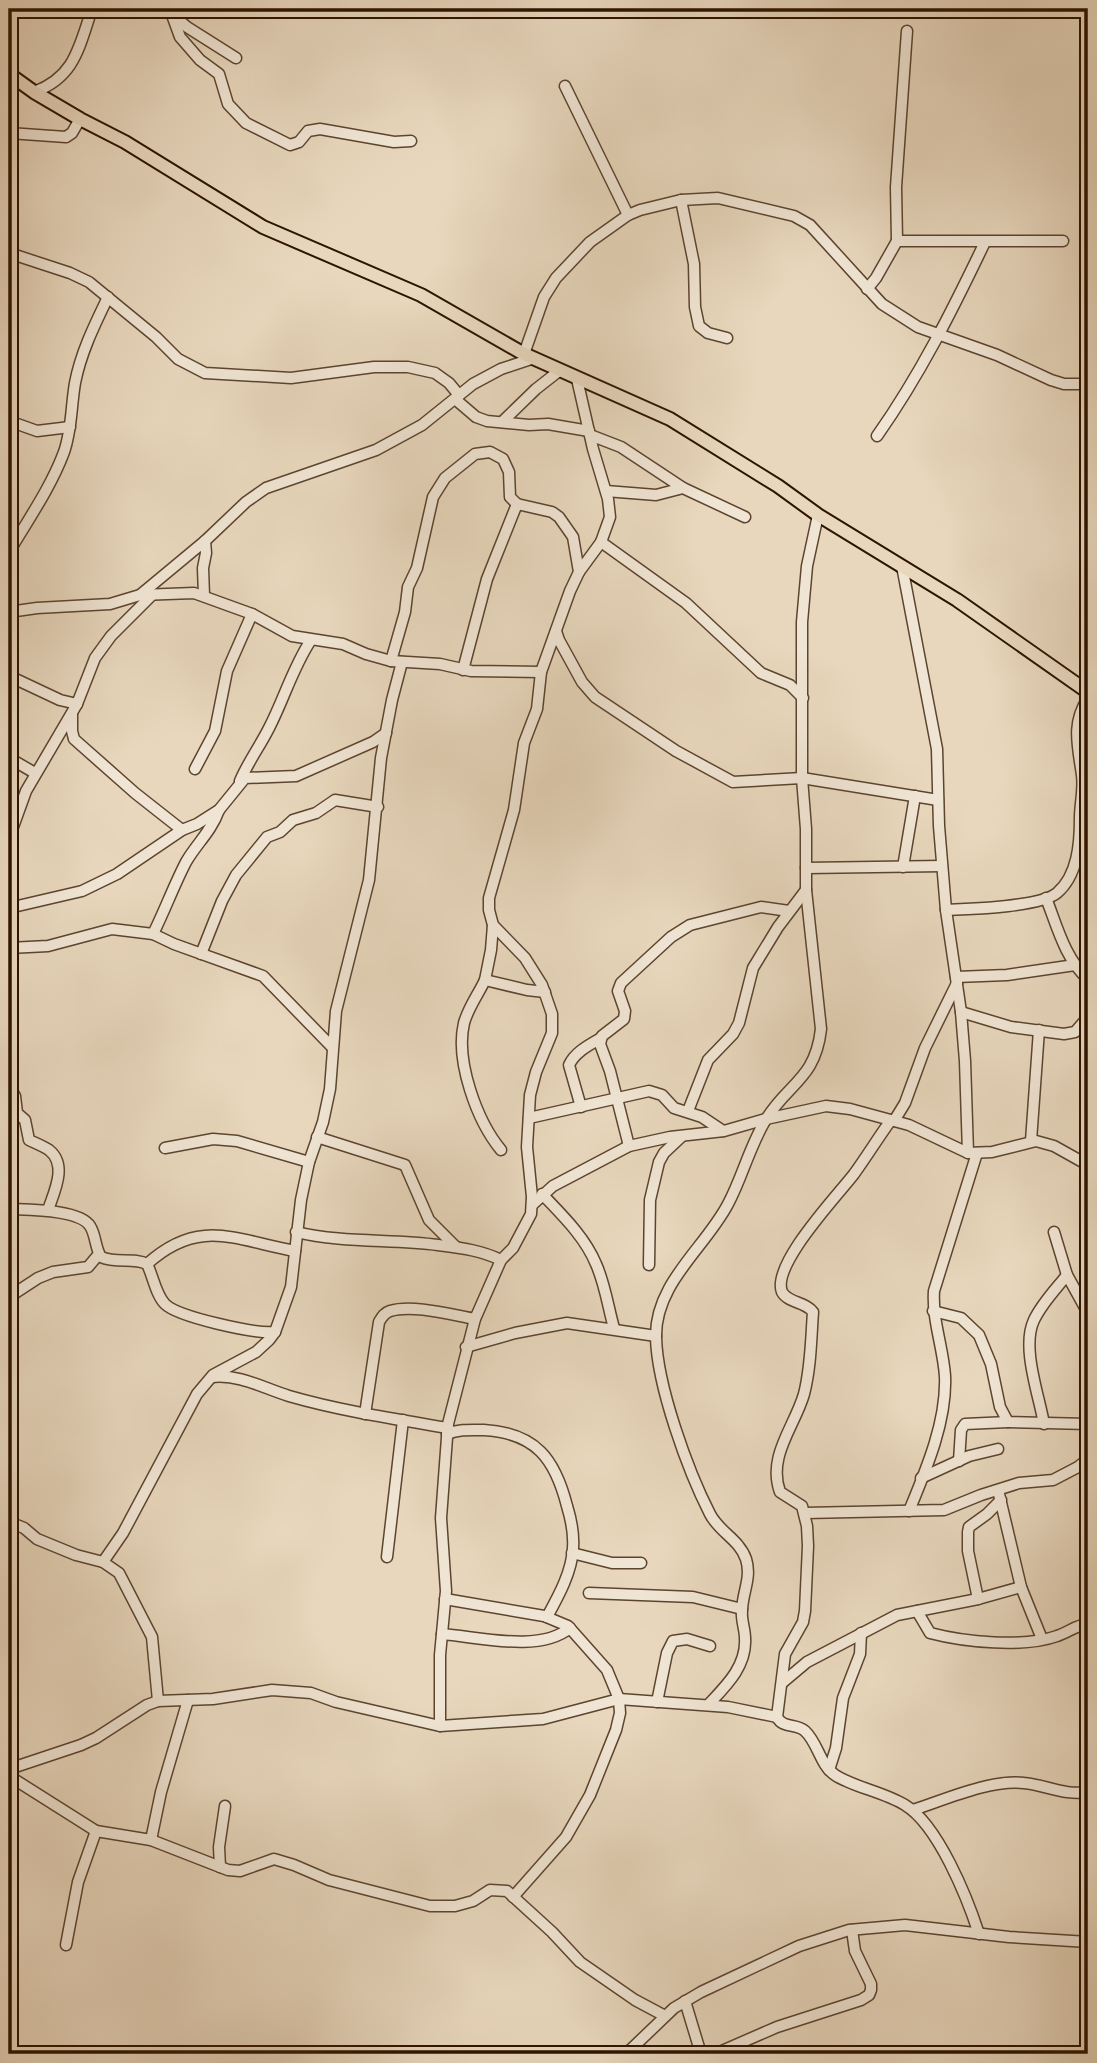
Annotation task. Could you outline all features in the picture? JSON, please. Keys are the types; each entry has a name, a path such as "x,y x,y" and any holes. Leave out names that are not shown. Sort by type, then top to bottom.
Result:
{"main road":[{"path":"9,74 80,120 125,142 263,228 421,295 559,371 670,419 957,600 1088,692"}],"street":[{"path":"34,92 53,83 66,72 81,42 92,9"},
{"path":"169,12 187,27 236,58"},
{"path":"169,12 189,50 219,74 228,104 246,123 268,135 290,145 299,142 308,131 314,129 394,142 411,141"},
{"path":"867,289 897,241 896,187 907,31"},
{"path":"565,86 628,215"},
{"path":"9,133 66,137 80,120"},
{"path":"140,595 205,541 246,502 266,488 376,450 422,425 473,384 529,356 544,297 556,278 590,242 628,215 681,200 718,198 793,216 820,233 867,289 900,317 938,335 997,355 1051,380 1064,384 1088,384"},
{"path":"681,200 694,264 695,307 699,326 708,333 727,338"},
{"path":"897,241 1063,241"},
{"path":"877,436 915,379 985,242"},
{"path":"9,253 89,282 156,337 172,354 205,373 291,377 374,367 408,367 435,373 449,383 457,397 476,417 486,421 548,424 589,433 621,447 683,488 745,516"},
{"path":"9,552 63,455 82,358 108,297"},
{"path":"502,422 559,371"},
{"path":"501,1150 488,1132 471,1091 465,1069 464,1024 485,979 493,925 489,909 490,889 514,810 524,743 537,709 541,672 579,572 601,541 610,517 606,491 577,379"},
{"path":"9,421 22,428 37,431 70,427"},
{"path":"391,661 405,612 408,587 417,568 433,497 445,478 475,454 490,452 503,459 509,472 510,497 517,504 552,512 559,517 575,542 579,572"},
{"path":"606,491 656,495 683,488"},
{"path":"463,670 487,579 517,504"},
{"path":"708,1705 731,1680 744,1655 746,1641 742,1609 749,1576 748,1565 740,1546 712,1517 688,1461 665,1389 656,1336 663,1303 673,1282 722,1216 766,1119 807,1071 819,1047 821,1029 806,890 806,829 802,778 802,622 807,566 818,514"},
{"path":"204,596 205,541"},
{"path":"601,541 686,603 761,673 790,685 803,698"},
{"path":"902,566 937,749 942,866 961,1012 973,1153 934,1291 933,1311 943,1357 942,1413 909,1511"},
{"path":"9,612 110,604 140,595 187,593 204,596 252,614 292,635 343,643 391,661 440,664 463,670 541,672"},
{"path":"9,838 35,773 72,714 90,667 102,648 151,596"},
{"path":"195,769 215,731 227,671 252,614"},
{"path":"556,631 589,692 676,751 738,783 802,778 938,800"},
{"path":"9,908 91,887 132,865 182,830 219,810 238,785 253,753 269,729 287,685 311,640"},
{"path":"103,1562 123,1533 197,1394 211,1377 265,1345 275,1332 291,1287 296,1232 309,1162 330,1089 332,1047 340,990 369,880 381,758 402,662"},
{"path":"9,676 60,700 77,704"},
{"path":"946,910 999,907 1046,898 1060,890 1077,857 1083,780 1076,731 1088,698"},
{"path":"72,714 74,739 182,830"},
{"path":"238,785 245,778 251,777 296,776 373,742 386,733"},
{"path":"9,758 35,773"},
{"path":"903,867 915,796"},
{"path":"201,954 222,901 236,876 267,837 280,832 293,820 316,813 335,800 378,807"},
{"path":"153,934 187,862 214,826 219,810"},
{"path":"806,868 942,866"},
{"path":"688,1111 708,1060 733,1034 744,1012 753,968 778,926 806,890"},
{"path":"1046,898 1075,965 1088,979"},
{"path":"582,1107 569,1065 581,1051 624,1019 625,1011 618,990 621,983 671,937 690,925 752,909 789,911"},
{"path":"440,1726 445,1599 442,1518 447,1431 475,1319 501,1261 524,1231 532,1205 527,1159 530,1095 552,1032 552,1014 545,992 526,958 493,925"},
{"path":"9,948 48,947 111,929 153,934 266,978 332,1047"},
{"path":"956,980 1075,965"},
{"path":"485,979 545,992"},
{"path":"777,1717 787,1647 803,1622 805,1611 808,1546 805,1513 798,1502 780,1492 778,1466 785,1435 801,1403 806,1384 813,1312 784,1294 782,1278 807,1230 860,1166 902,1108 925,1048 956,980"},
{"path":"961,1012 1011,1027 1071,1033 1088,1017"},
{"path":"1031,1141 1039,1030"},
{"path":"601,1038 600,1044 629,1146"},
{"path":"9,1086 15,1096 17,1112 25,1119 29,1140 50,1150 58,1165 59,1180 48,1210"},
{"path":"528,1118 643,1092 657,1092 674,1108 688,1111 724,1131"},
{"path":"532,1205 553,1185 629,1146 653,1140 724,1131 826,1107 850,1109 892,1121 973,1153 992,1152 1031,1141 1054,1146 1088,1165"},
{"path":"649,1265 648,1212 659,1162 673,1143 682,1136"},
{"path":"317,1137 405,1165 429,1220 456,1247"},
{"path":"165,1149 213,1139 237,1141 309,1162"},
{"path":"542,1194 573,1228 591,1254 597,1266 614,1328"},
{"path":"9,1209 48,1210 85,1220 89,1224 99,1254 113,1262 139,1261 147,1264 161,1298 170,1307 226,1326 253,1332 275,1332"},
{"path":"296,1232 332,1238 407,1241 456,1247 480,1251 501,1261"},
{"path":"1054,1232 1067,1275 1088,1313"},
{"path":"147,1264 167,1247 181,1241 217,1234 295,1251"},
{"path":"9,1297 38,1278 53,1272 88,1267 99,1254"},
{"path":"1044,1424 1030,1360 1030,1336 1033,1322 1044,1303 1067,1275"},
{"path":"365,1414 379,1322 383,1315 390,1311 409,1310 475,1319"},
{"path":"933,1311 961,1318 979,1335 991,1364 1000,1408 1008,1422"},
{"path":"466,1347 515,1333 567,1323 656,1336"},
{"path":"211,1377 233,1377 289,1396 447,1431 493,1431 532,1445 544,1454 555,1468 572,1523 572,1553 565,1578 547,1618"},
{"path":"387,1557 403,1420"},
{"path":"959,1461 961,1430 965,1424 1088,1424"},
{"path":"921,1478 959,1461 998,1449"},
{"path":"805,1513 944,1510 999,1495 1019,1483 1053,1480 1088,1459"},
{"path":"999,1495 1021,1587 1042,1639"},
{"path":"978,1599 968,1551 968,1532 970,1527 987,1514 999,1495"},
{"path":"9,1522 18,1524 37,1539 53,1547 103,1562 119,1573 152,1637 158,1701"},
{"path":"572,1553 612,1563 641,1563"},
{"path":"782,1683 807,1662 897,1615 978,1599 1021,1587"},
{"path":"589,1594 693,1597 742,1609"},
{"path":"445,1599 547,1618 570,1628 607,1670 619,1699 620,1713 616,1730 590,1795 566,1837 513,1897"},
{"path":"917,1611 930,1633 958,1640 1023,1642 1057,1637 1079,1625 1088,1624"},
{"path":"442,1634 537,1642 558,1636 570,1628"},
{"path":"830,1770 836,1748 842,1698 860,1654 861,1633"},
{"path":"657,1702 667,1653 673,1641 687,1639 710,1646"},
{"path":"9,1769 81,1745 158,1701 237,1697 272,1690 298,1691 440,1726 543,1719 619,1699 708,1705 777,1717 784,1724 799,1728 806,1732 836,1776 885,1794 920,1815 955,1872 979,1934"},
{"path":"151,1840 161,1792 188,1700"},
{"path":"9,1776 96,1831 151,1840 220,1867 240,1871 274,1859 329,1880 430,1906 456,1906 473,1901 489,1889 507,1891 580,1962 626,1995 665,2016"},
{"path":"913,1811 954,1796 1023,1782 1073,1793 1088,1793"},
{"path":"220,1867 219,1847 225,1806"},
{"path":"66,1945 78,1882 96,1831"},
{"path":"626,2054 665,2016 685,2001 799,1945 852,1930 905,1925 979,1934 1088,1942"},
{"path":"715,2054 768,2030 845,2007 869,1995 871,1984 855,1951 852,1930"},
{"path":"685,2001 701,2054"}]}
